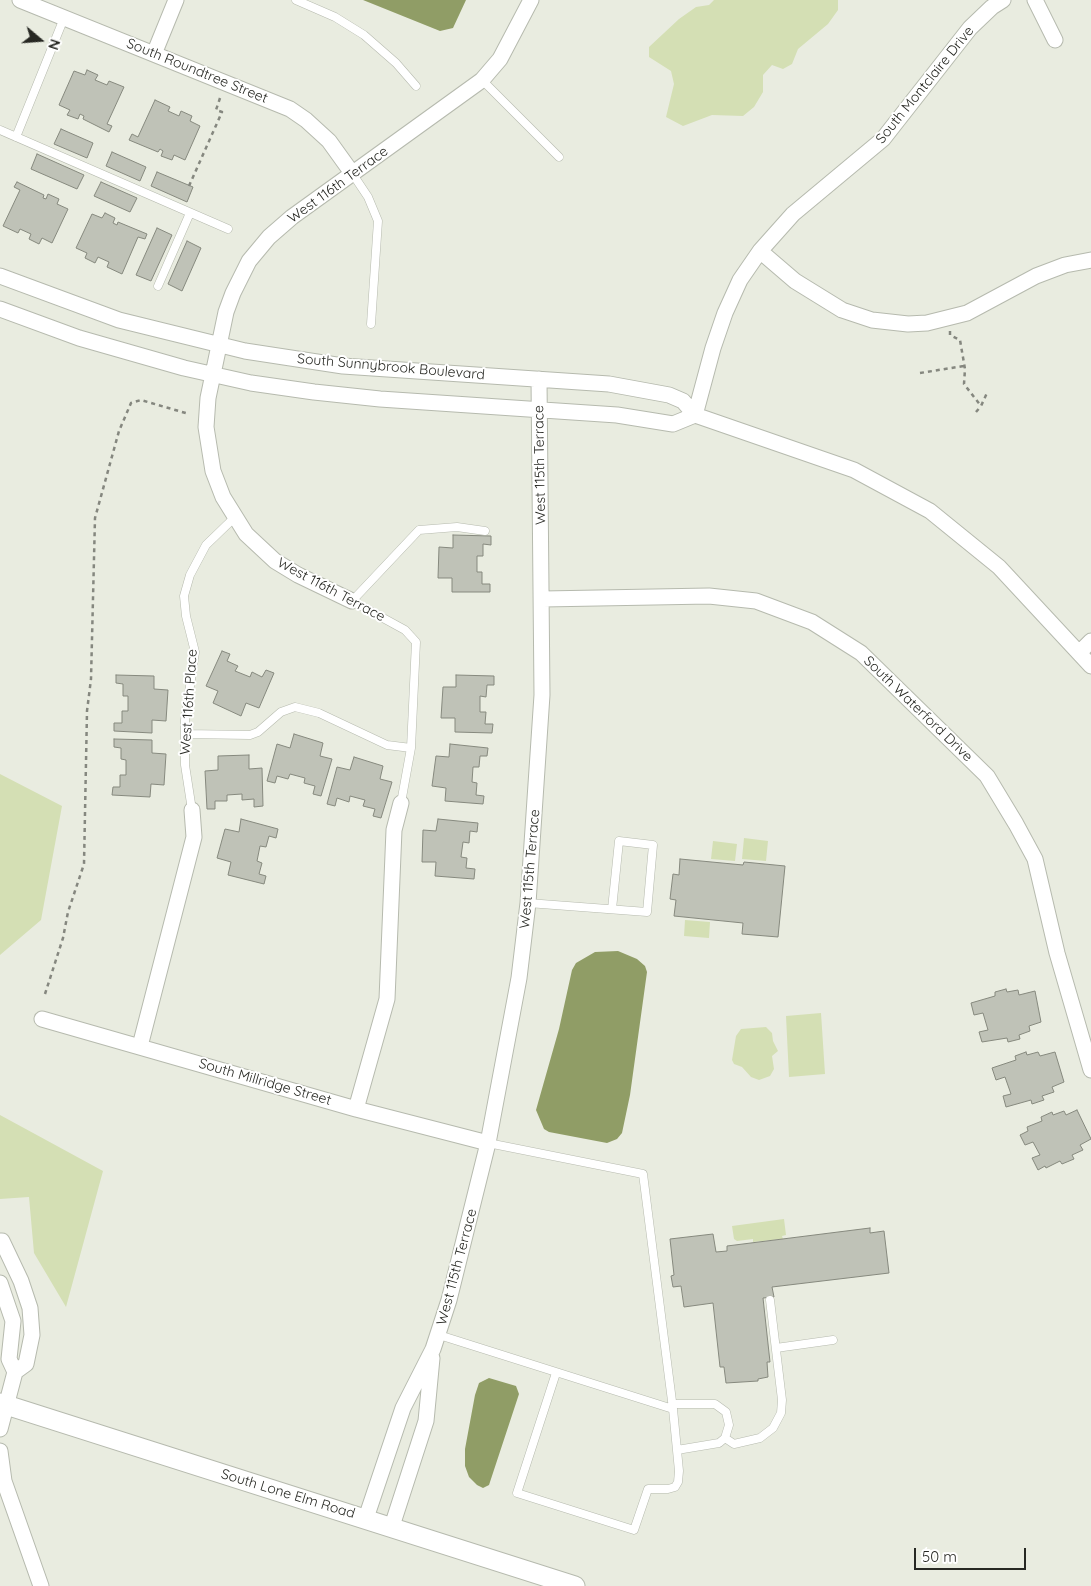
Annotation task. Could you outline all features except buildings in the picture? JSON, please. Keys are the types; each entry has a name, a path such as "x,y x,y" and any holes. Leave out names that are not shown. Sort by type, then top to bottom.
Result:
{"street":[{"name":"South Roundtree Street","path":"20,0 290,110 306,120 329,141 352,173"},
{"path":"154,54 176,0"},
{"name":"West 116th Terrace","path":"352,600 275,561 246,534 234,518 213,471 206,427 219,345 233,293 249,261 268,237 352,173 482,80 504,52 531,0"},
{"name":"South Montclaire Drive","path":"695,415 712,348 725,313 740,280 760,251 793,214 883,139 970,28 992,7 1003,0"},
{"path":"1035,0 1054,40"},
{"path":"760,251 795,281 842,310 872,320 908,324 926,323 967,314 1036,276 1064,264 1091,260"},
{"name":"South Sunnybrook Boulevard","path":"0,276 119,320 219,345 343,366 609,384 652,391 683,401 695,415 854,470 930,511 999,567 1091,666"},
{"path":"0,308 22,318 138,356 213,375 314,392 380,399 617,414 674,424 695,415"},
{"name":"West 115th Terrace","path":"392,1526 426,1421 436,1342 471,1220 488,1143 512,1019 528,903 540,763 543,599 538,410 539,379"},
{"name":"South Waterford Drive","path":"543,599 709,596 756,601 812,622 861,653 987,776 1016,824 1035,859 1057,953 1091,1068"},
{"path":"1079,653 1091,641"},
{"name":"West 116th Terrace","path":"356,1109 387,999 394,830 401,803"},
{"name":"West 116th Place","path":"140,1046 194,837 192,810"},
{"name":"South Millridge Street","path":"42,1019 356,1109 488,1143"},
{"path":"0,1429 4,1404 15,1372 26,1364 32,1335 30,1308 21,1281 1,1241"},
{"path":"0,1283 13,1322 9,1359 15,1372"},
{"name":"West 115th Terrace","path":"366,1518 403,1408 436,1342"},
{"name":"South Lone Elm Road","path":"4,1404 576,1586"},
{"path":"0,1451 4,1481 41,1586"}],"lane":[{"path":"296,0 324,11 364,35 396,63 416,86"},
{"path":"16,136 64,18"},
{"path":"482,80 559,157"},
{"path":"0,130 228,229"},
{"path":"352,173 368,197 378,221 377,262 371,324"},
{"path":"158,286 190,213"},
{"name":"West 116th Place","path":"192,810 185,765 185,734 186,710 195,652 186,616 184,596 190,575 206,545 234,518"},
{"path":"352,600 419,530 457,527 485,531"},
{"name":"West 116th Terrace","path":"352,600 405,630 416,642 411,748 401,803"},
{"path":"185,734 250,735 258,732 281,712 294,707 319,714 387,744 411,748"},
{"path":"528,903 647,912 653,845 619,841 612,909"},
{"path":"488,1143 642,1174 673,1407 678,1482 675,1487 668,1489 648,1489 634,1530 517,1493 556,1373"},
{"path":"725,1438 734,1444 760,1438 773,1428 781,1413 782,1400 770,1300"},
{"path":"776,1348 833,1340"},
{"path":"436,1342 556,1373 673,1407 704,1403 722,1407 726,1412 729,1425 725,1438 708,1445 677,1450"}],"path":[{"path":"189,186 222,112 216,110 220,98"},
{"path":"950,327 950,335 960,340 964,366 964,384 981,406"},
{"path":"920,373 964,366"},
{"path":"976,412 987,394"},
{"path":"45,994 63,938 68,912 84,864 87,711 91,679 95,518 119,431 131,403 140,400 189,414"}],"shaded area":[{"path":"363,0 466,0 453,28 440,31"},
{"path":"714,0 838,0 838,10 828,24 798,49 792,64 783,69 772,65 763,75 763,92 754,107 743,116 712,115 683,126 666,117 674,84 671,71 649,57 649,47 679,19 696,7 709,5"},
{"path":"0,774 62,806 41,920 0,955"},
{"path":"744,838 768,841 766,861 742,859"},
{"path":"713,841 737,844 735,861 711,859"},
{"path":"685,920 710,922 709,938 684,936"},
{"path":"618,951 637,959 645,966 647,972 630,1095 622,1133 617,1139 607,1143 549,1132 544,1129 536,1110 559,1029 572,970 576,963 595,952"},
{"path":"821,1013 825,1074 789,1077 786,1016"},
{"path":"766,1027 772,1033 773,1041 778,1051 772,1056 774,1069 770,1076 759,1080 751,1077 742,1067 734,1064 732,1060 736,1036 741,1029"},
{"path":"0,1115 103,1171 66,1307 34,1253 29,1197 0,1199"},
{"path":"784,1219 786,1235 782,1236 783,1239 753,1242 753,1239 737,1241 734,1239 732,1226"},
{"path":"489,1378 516,1386 519,1394 489,1485 483,1488 469,1477 465,1466 465,1449 479,1383"}]}
